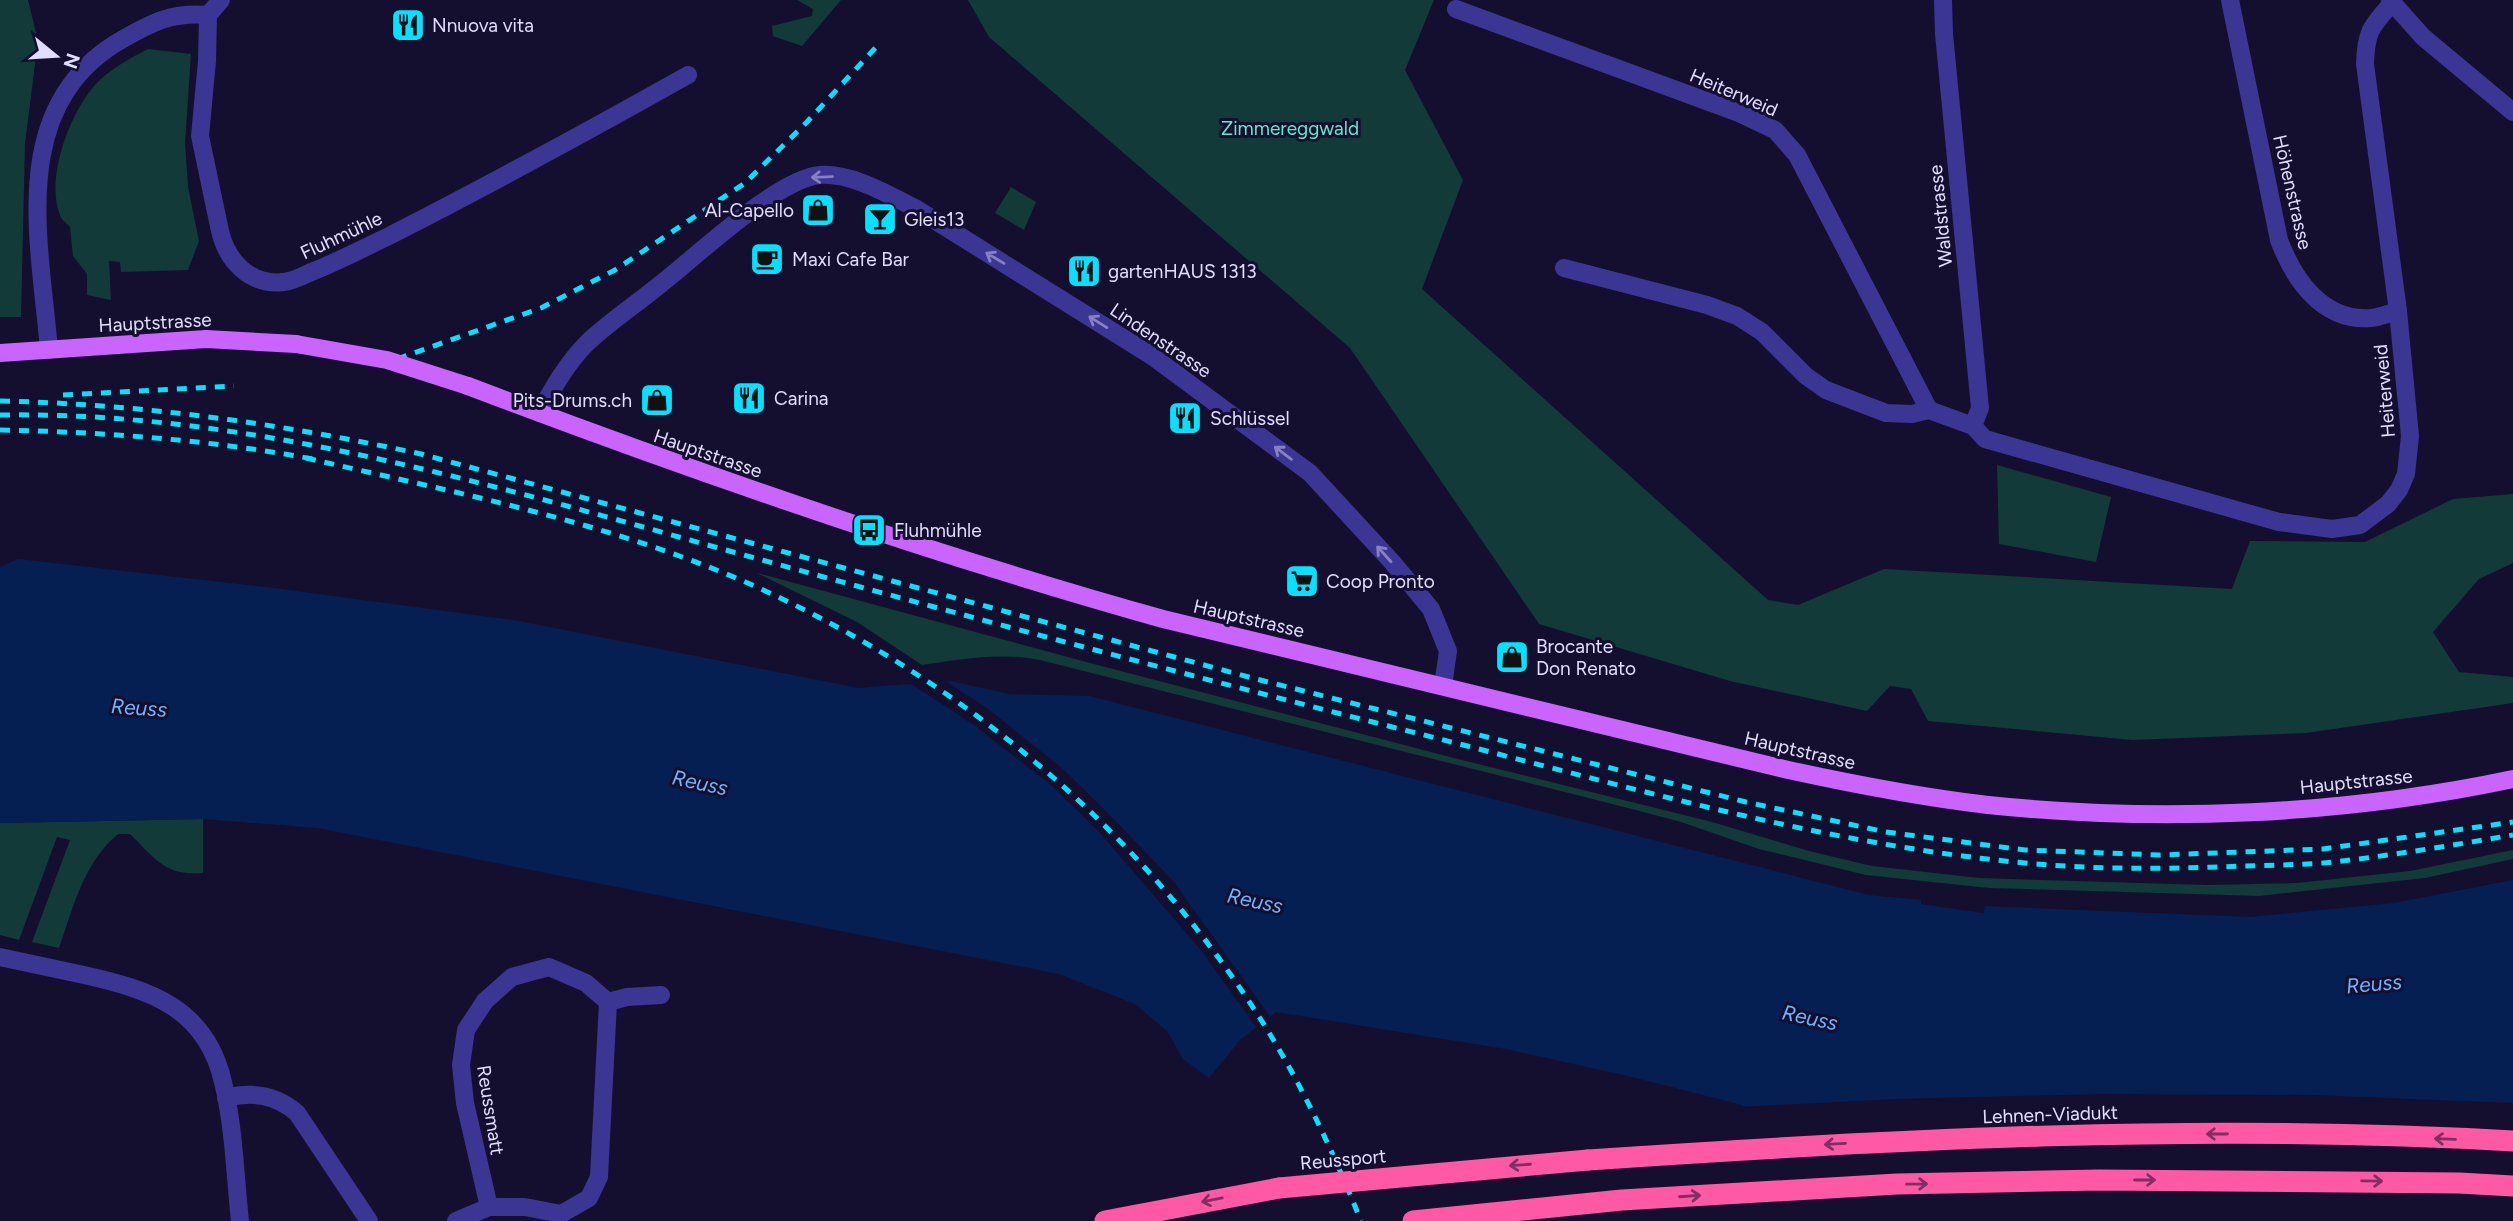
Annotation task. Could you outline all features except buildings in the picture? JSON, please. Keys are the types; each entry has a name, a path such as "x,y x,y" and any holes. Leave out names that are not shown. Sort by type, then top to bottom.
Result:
{"highway":[{"name":"Lehnen-Viadukt","path":"1588,1160 1861,1143 2102,1134 2311,1133 2513,1142"},
{"name":"Reussport","path":"1105,1221 1279,1188 1588,1160"},
{"path":"1413,1221 1622,1200 1897,1184 2100,1180 2459,1182 2513,1186"}],"main road":[{"name":"Hauptstrasse","path":"0,353 206,339 301,344 400,363 683,467 998,571 1163,619 1863,786 2001,806 2149,813 2226,813 2372,802 2513,779"}],"street":[{"path":"49,351 37,222 38,168 60,98 87,66 123,39 163,17 192,13 208,15 221,0"},
{"name":"Waldstrasse","path":"1943,0 1980,408 1973,426"},
{"name":"Höhenstrasse","path":"2230,0 2279,240 2288,264 2304,287 2322,304 2346,317 2372,318 2398,311"},
{"path":"2391,2 2423,37 2513,112"},
{"name":"Heiterweid","path":"1564,268 1707,305 1737,316 1762,332 1806,376 1826,390 1886,413 1912,414 1929,410 1973,426 1985,439 2279,522 2332,529 2360,525 2388,504 2399,490 2406,474 2410,436 2398,311 2364,64 2366,39 2391,2"},
{"name":"Heiterweid","path":"1456,9 1739,113 1775,130 1797,155 1929,410"},
{"name":"Fluhmühle","path":"208,15 200,136 220,231 228,255 236,265 246,273 270,282 296,279 342,260 473,193 688,75"},
{"name":"Lindenstrasse","path":"539,414 558,378 587,344 704,247 786,186 822,175 842,177 915,208 1152,356 1310,473 1393,563 1431,610 1448,651 1443,686"},
{"path":"2,959 130,985 162,999 202,1031 215,1056 226,1098 240,1221"},
{"name":"Reussmatt","path":"489,1207 465,1103 461,1065 466,1030 485,1001 512,977 549,967 586,983 608,1002"},
{"path":"456,1221 489,1207 524,1207 561,1214 589,1198 599,1177 608,1002 627,997 661,995"},
{"path":"226,1098 255,1094 267,1096 291,1108 304,1122 369,1221"}],"green space":[{"path":"0,0 28,0 38,41 25,143 21,317 0,317"},
{"path":"797,0 841,0 802,46 773,36 772,26 812,16 813,9"},
{"name":"Zimmereggwald","path":"968,0 1434,0 1405,70 1463,180 1422,289 1768,600 1798,605 1884,569 2232,589 2250,541 2365,542 2453,499 2513,494 2513,563 2479,579 2433,632 2459,672 2513,677 2513,703 2306,733 2133,740 1928,721 1911,689 1890,686 1867,711 1730,681 1539,624 1350,348 989,37"},
{"path":"148,49 191,54 185,143 188,187 199,241 188,270 121,272 120,262 109,261 111,300 87,295 87,274 73,256 70,227 61,217 56,200 58,165 69,129 95,85 113,69"},
{"path":"1011,187 1036,202 1024,230 995,213"},
{"path":"1997,465 2111,497 2096,562 1999,544"},
{"path":"757,573 1090,663 1712,822 1809,851 1872,866 1979,878 2207,885 2297,883 2410,871 2513,850 2513,859 2425,878 2259,896 1989,888 1866,875 1759,849 1681,822 1632,809 1040,660 996,656 922,665 857,622"},
{"path":"203,819 203,873 170,869 154,858 130,834 118,834 106,845 88,872 59,948 32,942 70,840 57,837 19,940 0,935 0,823"}],"water":[{"name":"Reuss","path":"18,559 274,588 519,621 858,688 950,681 1009,694 1089,696 1869,895 1921,900 1921,904 1983,913 1985,906 2250,917 2394,903 2513,880 2513,1186 1827,1164 1742,1105 1506,1049 1276,1012 1240,1040 1209,1078 1183,1059 1167,1031 1135,1004 1059,974 318,828 203,819 0,823 0,567"}],"pier":[{"path":"941,678 987,708 1063,769 1113,818 1174,882 1272,1019 1258,1030 1200,949 1099,832 1051,785 975,726 907,681"},
{"path":"2101,1094 2314,1095 2513,1103 2513,1189 2182,1201 1826,1168 1737,1107 1894,1099"}],"railway":[{"path":"397,359 541,308 615,270 745,183 806,123 879,44"},
{"path":"63,395 234,386"},
{"path":"0,401 107,406 212,417 317,433 421,454 1256,679 1746,802 1886,832 2025,850 2160,855 2323,849 2513,822"},
{"path":"0,415 93,417 186,425 371,457 553,502 1076,645 1570,773 1720,810 1872,842 2025,863 2162,868 2334,862 2513,835"},
{"path":"0,430 157,438 313,459"},
{"path":"306,458 544,514 603,531 718,571 774,595 846,632 916,674 982,720 1044,770 1103,824 1158,883 1209,945 1256,1012 1286,1062 1326,1141 1361,1221"}],"place":[{"name":"Nnuova vita","path":"408,25"},
{"name":"Al-Capello","path":"818,210"},
{"name":"Gleis13","path":"880,219"},
{"name":"Maxi Cafe Bar","path":"767,259"},
{"name":"gartenHAUS 1313","path":"1084,271"},
{"name":"Carina","path":"749,398"},
{"name":"Pits-Drums.ch","path":"657,400"},
{"name":"Schlüssel","path":"1185,418"},
{"name":"Fluhmühle","path":"869,530"},
{"name":"Coop Pronto","path":"1302,581"},
{"name":"Brocante Don Renato","path":"1512,657"}]}
